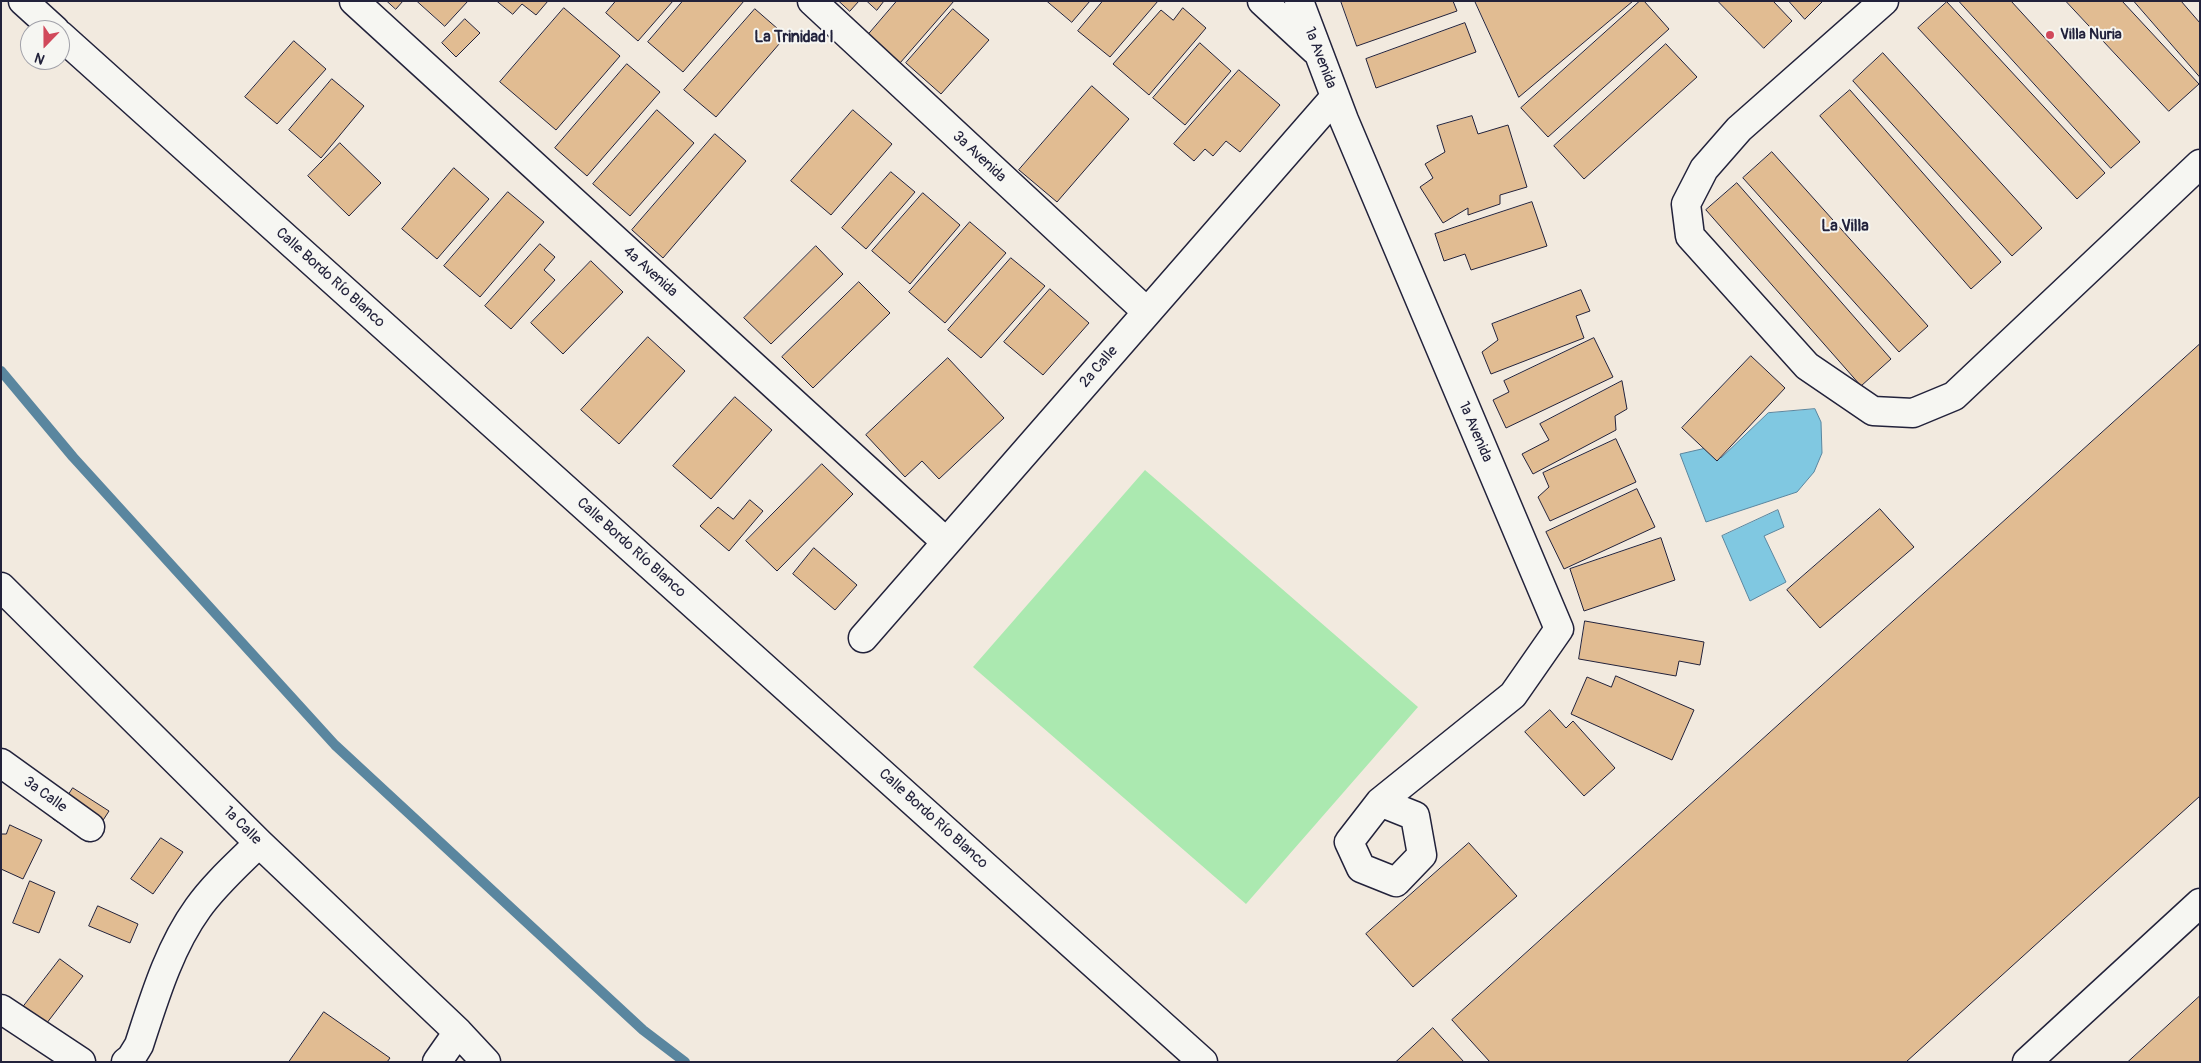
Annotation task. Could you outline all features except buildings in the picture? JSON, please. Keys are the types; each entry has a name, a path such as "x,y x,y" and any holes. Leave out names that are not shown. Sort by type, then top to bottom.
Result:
{"street":[{"path":"22,1 43,20"},
{"name":"4a Avenida","path":"354,1 946,542"},
{"name":"3a Avenida","path":"812,1 1147,312"},
{"path":"1262,1 1318,52"},
{"name":"1a Avenida","path":"1299,1 1335,97 1559,630 1513,695 1380,802"},
{"path":"1884,1 1739,129 1704,169 1686,204 1690,236 1807,366 1873,411 1913,414 1954,396 2200,164"},
{"name":"Calle Bordo Río Blanco","path":"70,44 1203,1062"},
{"name":"2a Calle","path":"863,638 1335,97"},
{"name":"1a Calle","path":"1,587 259,843 458,1032 486,1062"},
{"name":"3a Calle","path":"1,763 90,827"},
{"path":"126,1062 131,1058 139,1045 176,945 198,908 226,875 259,843"},
{"path":"2027,1062 2200,903"},
{"path":"1,1009 42,1038 81,1062"},
{"path":"437,1062 458,1032"}],"green space":[{"path":"1145,470 1418,707 1246,904 973,667"}],"water":[{"path":"1815,409 1821,422 1822,453 1814,472 1797,492 1706,522 1680,454 1706,448 1721,458 1768,413"},
{"path":"1778,510 1784,527 1764,536 1786,582 1750,601 1722,536"}],"waterway":[{"path":"1,371 73,457 335,745 643,1030 685,1062"}],"place":[{"name":"Villa Nuria","path":"2050,35"}],"district":[{"name":"La Trinidad I","path":"794,38"},
{"name":"La Villa","path":"1845,227"}]}
